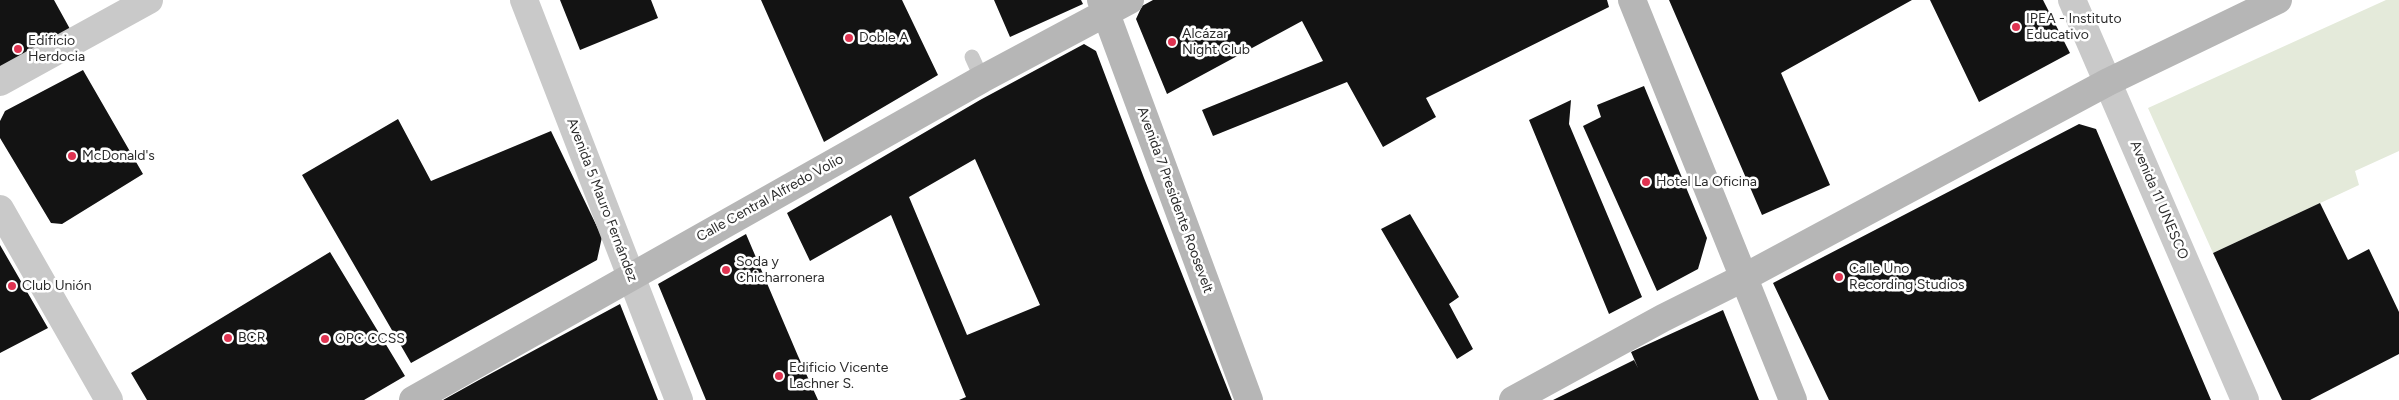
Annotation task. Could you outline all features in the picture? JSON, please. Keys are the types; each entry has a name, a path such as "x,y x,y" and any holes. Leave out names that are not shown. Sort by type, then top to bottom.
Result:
{"street":[{"path":"0,82 149,0"},
{"name":"Avenida 5 Mauro Fernández","path":"524,0 679,400"},
{"name":"Calle Central Alfredo Volio","path":"413,400 632,275 977,68 1104,7 1130,0"},
{"path":"1632,0 1793,400"},
{"name":"Avenida 11 UNESCO","path":"2072,0 2245,400"},
{"path":"1514,400 1663,318 1743,278 2108,82 2278,0"},
{"name":"Avenida 7 Presidente Roosevelt","path":"1104,7 1249,400"},
{"path":"0,209 109,400"}],"green space":[{"path":"2386,0 2399,0 2399,151 2355,171 2359,185 2213,253 2148,108"}],"building":[{"name":"Edificio Herdocia","path":"0,0 54,0 70,29 0,68"},
{"path":"560,0 651,0 658,18 580,50"},
{"name":"Doble A","path":"761,0 902,0 938,75 824,142"},
{"path":"994,0 1081,0 1083,4 1010,37"},
{"path":"1153,0 1607,0 1609,7 1426,98 1436,117 1383,147 1347,82 1213,136 1202,110 1323,61 1302,21 1167,94 1136,19 1142,6"},
{"path":"1669,0 1912,0 1781,73 1830,185 1762,215"},
{"name":"IPEA - Instituto Educativo","path":"1930,0 2043,0 2070,53 1979,102"},
{"path":"1084,44 1096,51 1232,400 959,400 966,397 891,215 810,261 787,213 980,100","holes":["975,159 1040,305 967,335 909,197"]},
{"name":"McDonald's","path":"83,70 143,174 62,224 51,223 0,138 0,121 5,111"},
{"name":"Hotel La Oficina","path":"1644,86 1707,238 1698,269 1657,291 1583,126 1601,117 1597,105"},
{"path":"1571,100 1569,124 1642,297 1609,314 1529,120"},
{"path":"398,119 431,181 551,131 602,237 597,260 411,363 302,175"},
{"path":"2079,124 2096,129 2211,400 1829,400 1773,283"},
{"path":"2320,203 2348,260 2369,249 2399,312 2399,354 2310,400 2282,400 2213,253"},
{"path":"1410,214 1459,297 1449,304 1473,349 1457,359 1381,229"},
{"path":"746,234 818,400 706,400 658,284"},
{"name":"Club Unión","path":"0,245 48,328 0,353"},
{"path":"330,252 405,376 364,400 147,400 131,373"},
{"path":"620,304 658,400 443,400 479,380"},
{"path":"1723,310 1759,400 1553,400 1634,360 1638,368 1631,352"}],"place":[{"name":"IPEA - Instituto Educativo","path":"2016,27"},
{"name":"Doble A","path":"849,38"},
{"name":"Alcázar Night Club","path":"1172,42"},
{"name":"Edificio Herdocia","path":"18,49"},
{"name":"McDonald's","path":"72,156"},
{"name":"Hotel La Oficina","path":"1646,182"},
{"name":"Soda y Chicharronera","path":"726,270"},
{"name":"Calle Uno Recording Studios","path":"1839,277"},
{"name":"Club Unión","path":"12,286"},
{"name":"BCR","path":"228,338"},
{"name":"OPC CCSS","path":"325,339"},
{"name":"Edificio Vicente Lachner S.","path":"779,376"}]}
